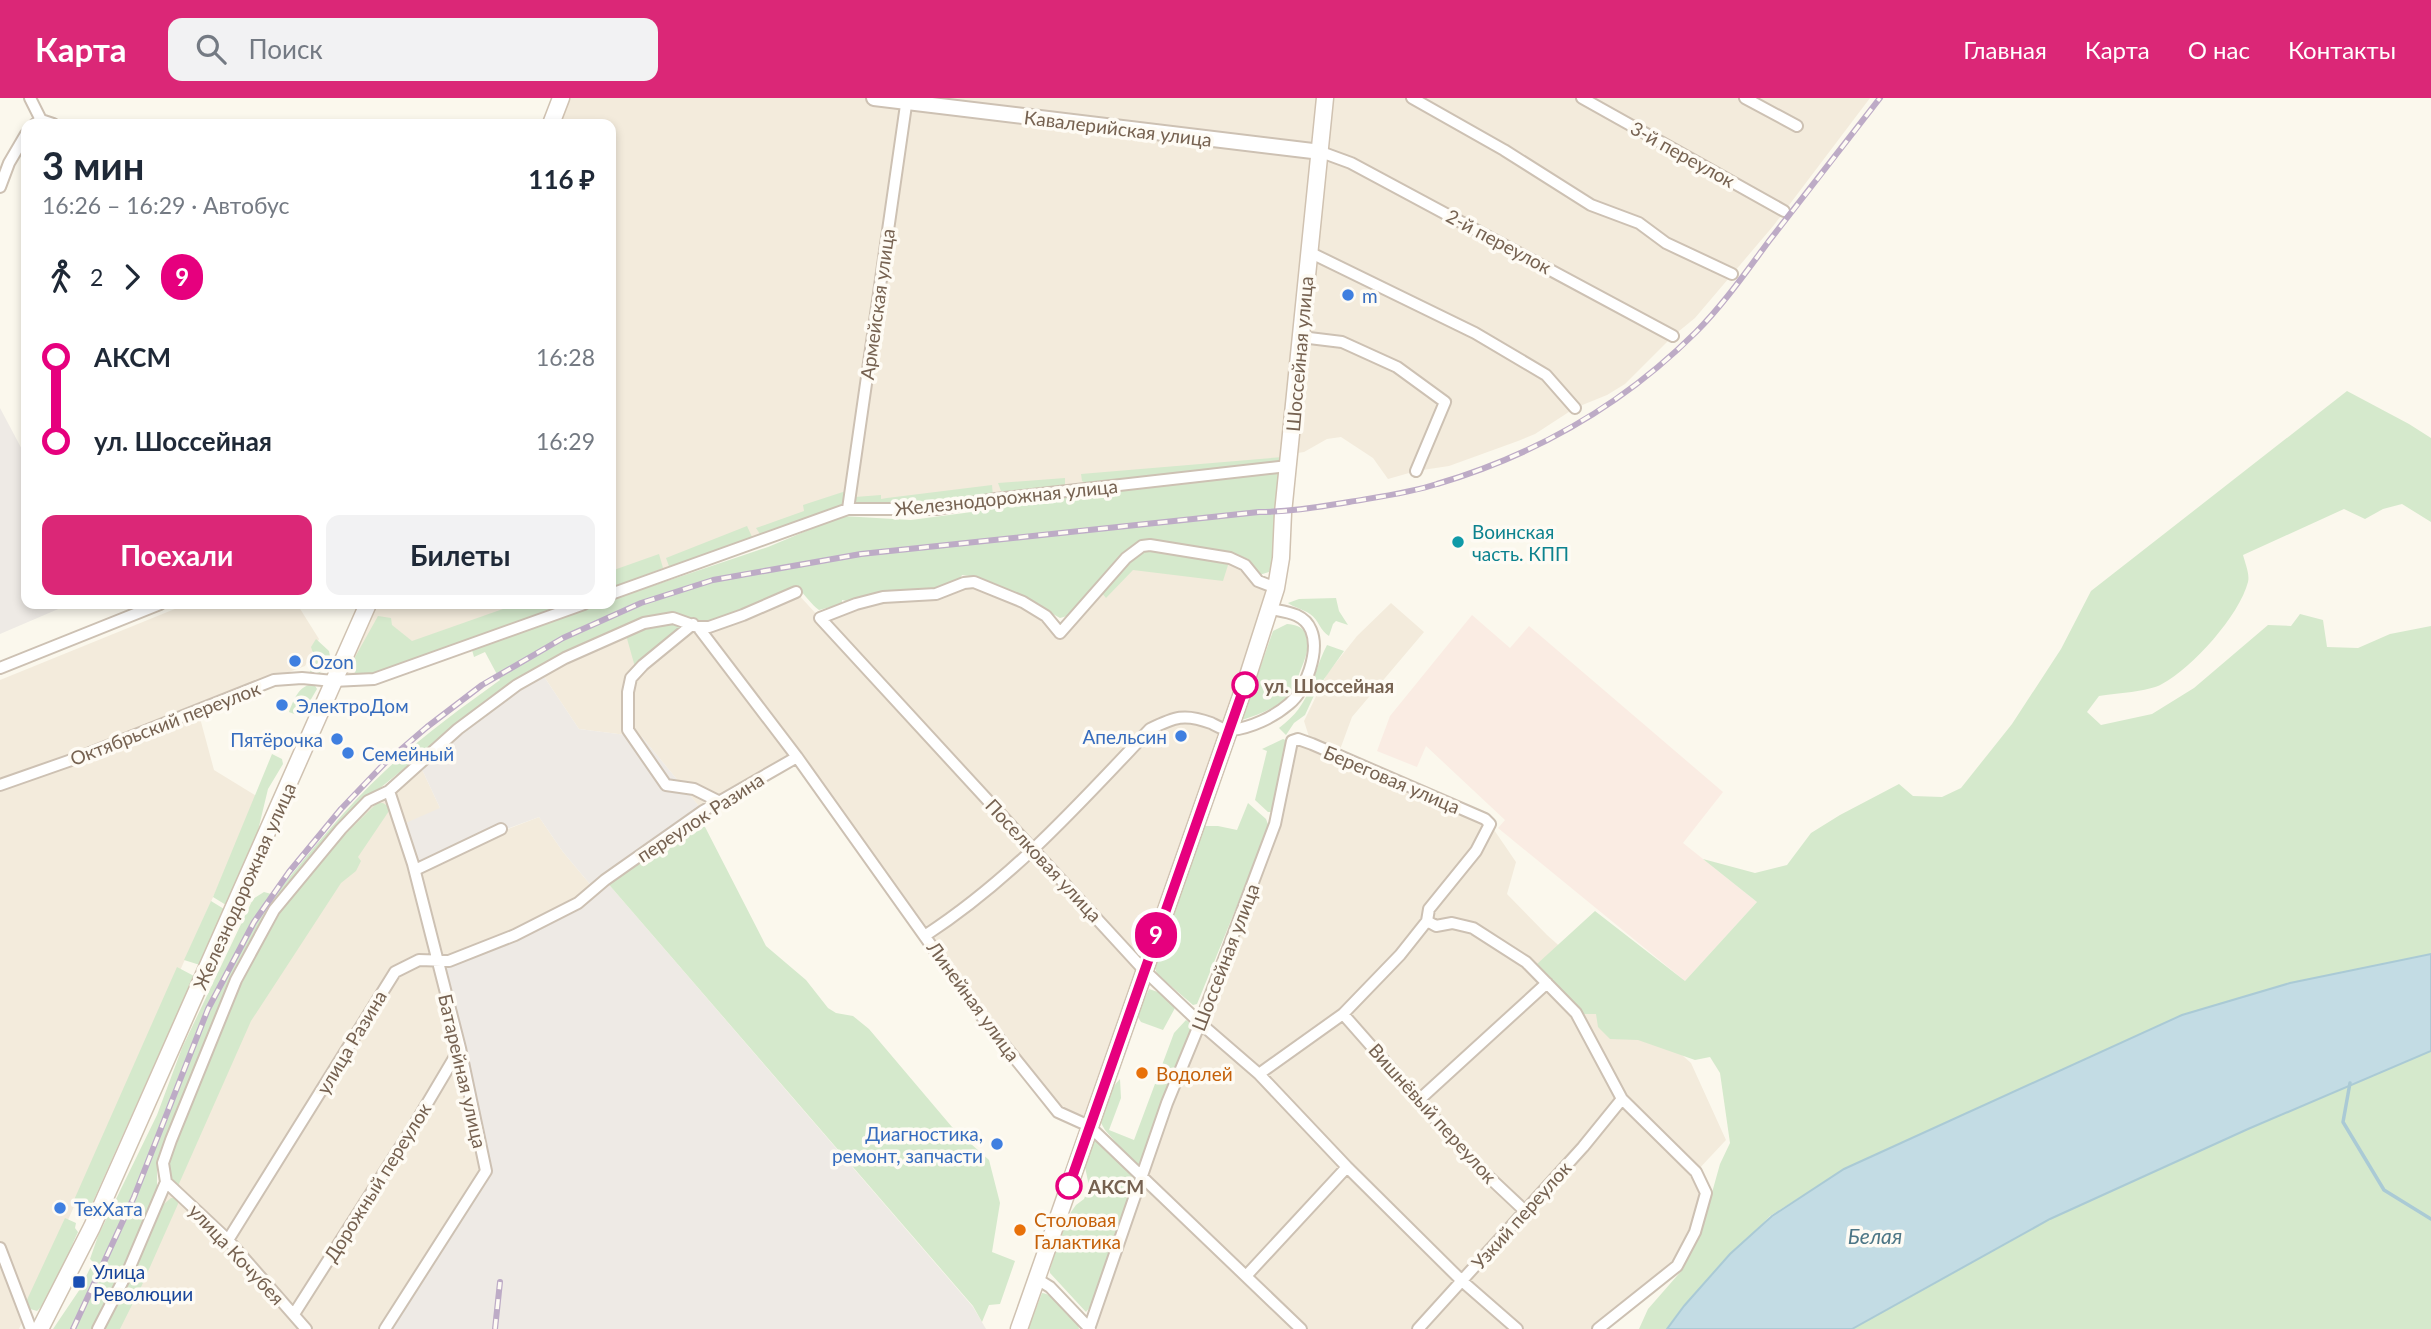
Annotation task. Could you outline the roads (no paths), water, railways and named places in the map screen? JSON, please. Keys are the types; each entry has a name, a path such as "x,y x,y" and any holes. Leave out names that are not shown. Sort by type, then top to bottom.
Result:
{"main road":[{"path":"553,119 561,98"},
{"name":"Шоссейная улица","path":"1019,1329 1276,588 1325,98"},
{"path":"333,681 366,609"},
{"name":"Железнодорожная улица","path":"40,1329 75,1263 234,912 333,681"}],"street":[{"path":"30,98 41,119"},
{"name":"Кавалерийская улица","path":"874,98 1321,152"},
{"path":"1412,98 1504,150 1591,205 1639,223 1667,243 1732,274"},
{"name":"3-й переулок","path":"1582,98 1784,211"},
{"path":"1745,98 1797,126"},
{"name":"Армейская улица","path":"848,509 906,101"},
{"path":"0,187 9,163 21,143"},
{"name":"2-й переулок","path":"1321,152 1351,163 1673,336"},
{"path":"1309,252 1485,339 1546,375 1575,408"},
{"path":"1301,337 1342,342 1398,367 1445,402 1416,471"},
{"name":"Железнодорожная улица","path":"616,592 848,509 936,509 996,499 1288,466"},
{"name":"Поселковая улица","path":"1276,588 1258,581 1245,565 1230,558 1150,545 1142,546 1126,558 1060,633 1046,616 1035,609 974,582 936,594 883,597 820,618 1143,969 1259,1074 1462,1280 1517,1329"},
{"name":"Железнодорожная улица","path":"98,1329 129,1269 166,1182 163,1163 236,980 274,910 341,829 369,801 389,791 458,729 517,685 565,658 644,623 673,618 709,626 796,592"},
{"path":"0,667 147,609"},
{"path":"333,681 374,679 570,609"},
{"path":"926,935 954,917 1035,850 1150,729 1174,717 1194,717 1228,731 1264,720 1292,703 1312,665 1314,642 1311,629 1300,616 1270,609"},
{"path":"695,625 669,641 631,678 628,692 628,730 666,785 694,789 720,802"},
{"name":"Линейная улица","path":"695,625 797,757 985,1021 1058,1112 1089,1126 1301,1329"},
{"name":"Октябрьский переулок","path":"0,785 80,757 274,680 302,678 333,681"},
{"name":"Береговая улица","path":"1292,741 1298,739 1311,744 1485,818 1490,824 1476,850 1429,909 1427,921"},
{"name":"Шоссейная улица","path":"1090,1329 1167,1103 1275,824 1292,741"},
{"name":"переулок Разина","path":"605,880 720,802 797,757"},
{"name":"Батарейная улица","path":"384,1329 486,1171 460,1048 415,870 389,791"},
{"path":"415,870 501,829"},
{"name":"улица Разина","path":"228,1240 380,992 395,972 419,960 449,961 514,935 578,903 605,880"},
{"path":"1259,1074 1343,1014 1400,955 1427,921 1436,926 1452,923 1473,928 1526,962 1576,1013 1622,1099 1696,1172 1706,1193 1695,1232 1677,1266 1598,1329"},
{"path":"1420,1100 1547,983"},
{"name":"Вишнёвый переулок","path":"1343,1014 1475,1164 1525,1211"},
{"name":"Дорожный переулок","path":"294,1314 460,1048"},
{"name":"Узкий переулок","path":"1418,1329 1583,1147 1622,1099"},
{"path":"1246,1276 1348,1167"},
{"name":"улица Кочубея","path":"166,1182 228,1240 306,1329"},
{"path":"0,1248 31,1329"},
{"path":"1037,1279 1050,1287 1090,1329"}],"water":[{"name":"Белая","path":"2431,954 2431,1051 2248,1129 2050,1219 1852,1329 1667,1329 1730,1254 1772,1216 1844,1169 2182,1015 2290,983"}],"waterway":[{"path":"2350,1083 2343,1122 2384,1190 2431,1219"}],"railway":[{"path":"73,1329 134,1197 208,1009 254,922 289,872 341,809 384,764 482,685 563,638 641,603 713,580 861,554 1326,506 1426,487 1509,458 1543,442 1608,404 1639,382 1696,332 1716,311 1880,98"},
{"path":"495,1329 500,1282"}],"place":[{"name":"m","path":"1348,295"},
{"name":"Воинская часть. КПП","path":"1458,542"},
{"name":"Ozon","path":"295,661"},
{"name":"ул. Шоссейная","path":"1245,685"},
{"name":"ЭлектроДом","path":"282,705"},
{"name":"Апельсин","path":"1181,736"},
{"name":"Пятёрочка","path":"337,739"},
{"name":"Семейный","path":"348,753"},
{"name":"Водолей","path":"1142,1073"},
{"name":"Диагностика, ремонт, запчасти","path":"997,1144"},
{"name":"АКСМ","path":"1069,1186"},
{"name":"ТехХата","path":"60,1208"},
{"name":"Столовая Галактика","path":"1020,1230"},
{"name":"Улица Революции","path":"79,1282"}]}
